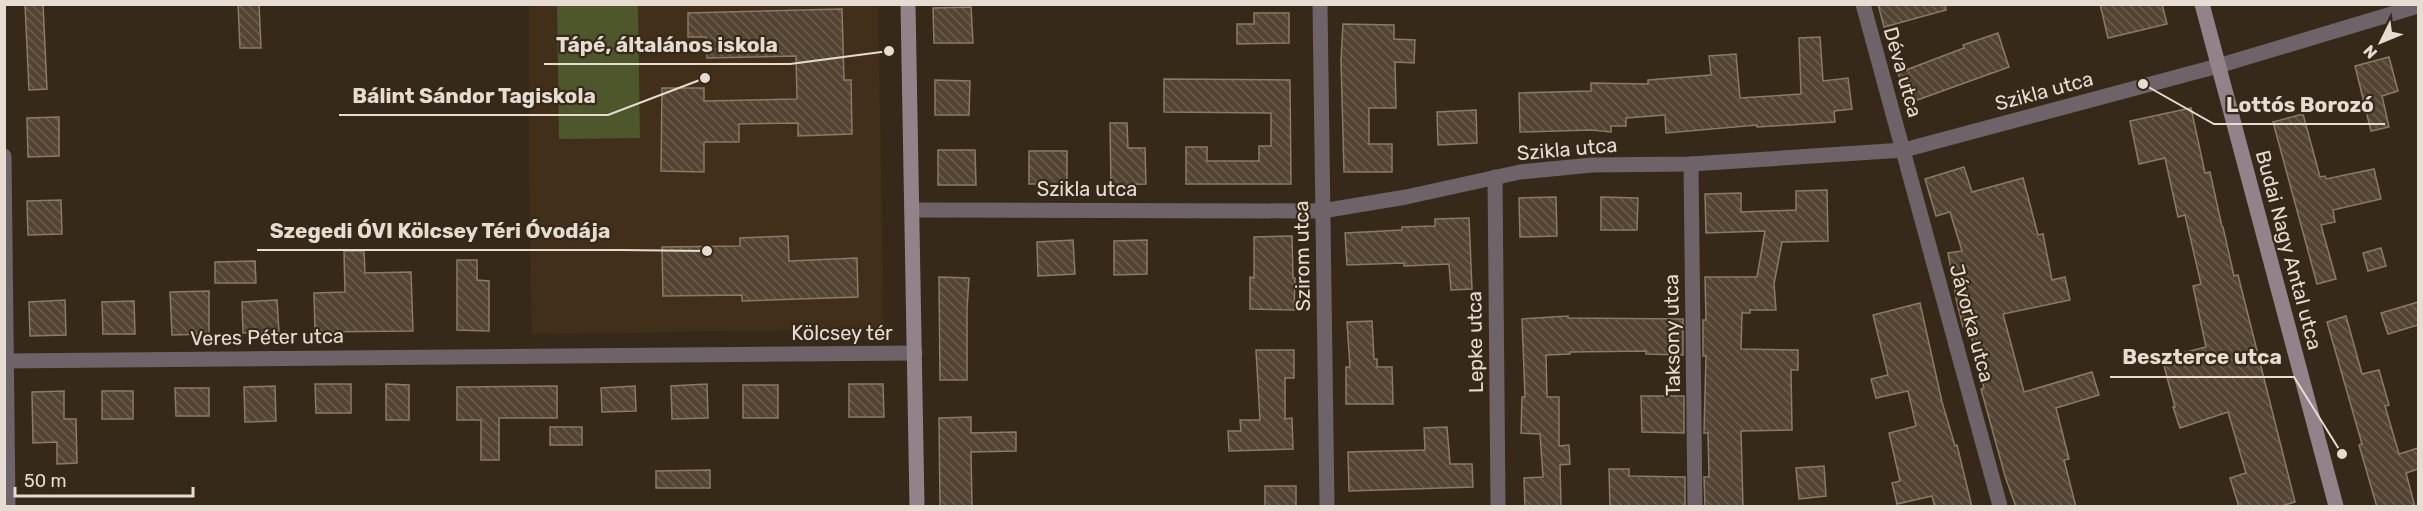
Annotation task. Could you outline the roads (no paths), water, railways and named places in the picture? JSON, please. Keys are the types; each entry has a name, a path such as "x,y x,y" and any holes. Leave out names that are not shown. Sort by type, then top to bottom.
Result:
{"main road":[{"name":"Kölcsey tér","path":"908,4 915,353"},
{"name":"Budai Nagy Antal utca","path":"2202,4 2336,507"},
{"path":"915,353 917,507"}],"street":[{"name":"Szirom utca","path":"1320,4 1327,507"},
{"name":"Déva utca","path":"1863,4 1904,150"},
{"name":"Szikla utca","path":"912,210 1322,212 1406,197 1495,177 1592,165 1691,164 1904,150 2218,66 2418,6"},
{"name":"Jávorka utca","path":"1904,150 2000,507"},
{"path":"4,156 8,507"},
{"name":"Taksony utca","path":"1691,164 1695,507"},
{"name":"Lepke utca","path":"1495,177 1498,507"},
{"name":"Kölcsey tér","path":"529,355 915,353"},
{"name":"Veres Péter utca","path":"6,361 529,355"}],"place":[{"name":"Tápé, általános iskola","path":"889,51"},
{"name":"Bálint Sándor Tagiskola","path":"705,78"},
{"name":"Lottós Borozó","path":"2143,84"},
{"name":"Szegedi ÓVI Kölcsey Téri Óvodája","path":"707,251"},
{"name":"Beszterce utca","path":"2342,454"}]}
